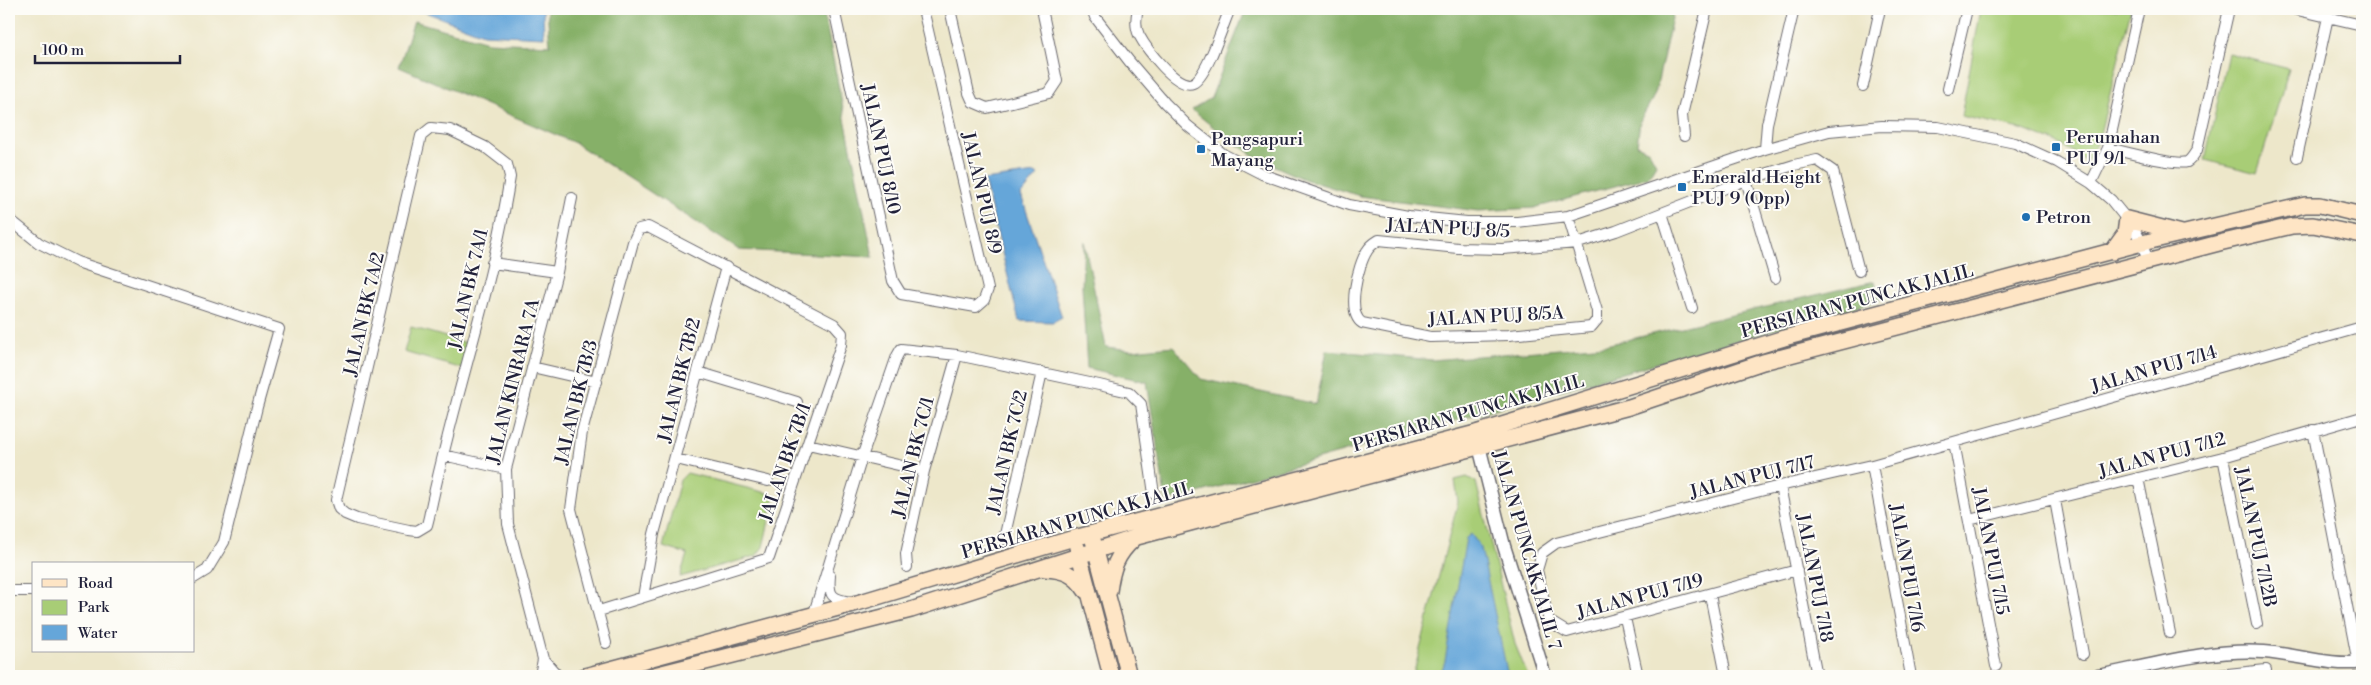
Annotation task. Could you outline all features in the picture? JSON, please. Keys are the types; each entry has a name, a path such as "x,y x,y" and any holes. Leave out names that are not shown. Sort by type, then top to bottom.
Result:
{"main road":[{"name":"PERSIARAN PUNCAK JALIL","path":"650,676 911,610 1136,537 1477,440 1784,338 2142,243 2304,205 2320,205 2362,215"},
{"path":"2112,252 2125,234 2127,219 2185,234"},
{"name":"PERSIARAN PUNCAK JALIL","path":"585,676 857,602 1074,538 1477,440 1629,407 1763,362 2292,226 2313,226 2362,235"},
{"path":"1091,534 1130,676"},
{"path":"1108,597 1112,571 1117,558 1136,537"},
{"path":"1074,538 1110,676"},
{"path":"1041,569 1061,570 1071,575 1079,580 1090,598"},
{"path":"814,614 825,626 836,629"}],"street":[{"name":"JALAN PUJ 8/10","path":"834,9 893,281 902,294"},
{"name":"JALAN PUJ 8/9","path":"902,294 976,307 984,300 988,290 924,9"},
{"path":"950,9 973,102 987,108 1049,93 1056,81 1042,9"},
{"path":"1092,9 1095,17 1129,61 1188,126 1223,154 1262,174 1349,205 1408,216 1467,222 1517,222 1568,216 1765,150 1829,131 1882,126 1938,128 2015,143 2057,162 2091,184 2111,200 2127,219 2142,243 2148,262"},
{"path":"1138,9 1136,20 1139,35 1173,78 1180,83 1194,83 1200,77 1230,9"},
{"path":"1684,136 1682,115 1707,9"},
{"path":"1765,150 1767,124 1794,9"},
{"path":"1863,86 1880,9"},
{"path":"1948,89 1966,9"},
{"path":"2091,184 2108,148 2139,9"},
{"path":"2108,148 2174,162 2188,161 2193,157 2229,9"},
{"path":"2292,9 2362,25"},
{"path":"2297,157 2328,17"},
{"name":"JALAN BK 7A/1","path":"421,136 431,128 450,130 485,147 507,164 510,177 492,262 442,455 429,516"},
{"name":"JALAN BK 7A/2","path":"421,136 336,500 339,510 345,514 390,527 416,531 427,525 429,516"},
{"name":"JALAN PUJ 8/5","path":"1358,279 1368,249 1379,240 1458,248 1502,249 1578,243 1746,180 1817,160 1833,171 1859,271"},
{"path":"1746,180 1775,278"},
{"name":"JALAN KINRARA 7A","path":"540,676 543,659 508,524 505,494 506,469 557,272 572,198"},
{"path":"1662,213 1692,308"},
{"path":"1568,216 1578,243"},
{"path":"9,219 39,243 77,262 279,329 257,407 224,542 206,570 195,577"},
{"name":"JALAN BK 7B/3","path":"606,643 599,611 576,535 571,509 582,432 597,382 633,242 639,228 648,226 726,267"},
{"name":"JALAN PUJ 8/5A","path":"1358,279 1353,302 1358,320 1362,323 1424,336 1509,336 1591,327 1598,315 1578,243"},
{"path":"492,262 557,272"},
{"name":"JALAN BK 7B/2","path":"643,597 654,534 676,459 726,267"},
{"name":"JALAN BK 7B/1","path":"599,611 769,558 841,345 842,334 834,324 726,267"},
{"name":"JALAN PUJ 7/14","path":"1954,442 2362,327"},
{"path":"814,614 862,457 899,352 904,349 957,355 1129,392 1141,404 1154,494"},
{"name":"JALAN BK 7C/1","path":"907,567 906,554 924,472 957,355"},
{"path":"532,367 597,382"},
{"path":"698,372 797,402"},
{"name":"JALAN BK 7C/2","path":"1004,539 1042,372"},
{"name":"JALAN PUJ 7/12","path":"1969,520 2223,457 2362,417"},
{"path":"2098,676 2210,655 2263,652 2311,659 2360,663 2313,430"},
{"name":"JALAN PUNCAK JALIL 7","path":"1477,440 1504,546 1545,676"},
{"name":"JALAN PUJ 7/17","path":"1556,543 1780,486 1872,466 1954,442"},
{"name":"JALAN PUJ 7/15","path":"1954,442 1996,666"},
{"path":"808,444 924,472"},
{"path":"442,455 506,469"},
{"name":"JALAN PUJ 7/12B","path":"2223,457 2257,624"},
{"path":"676,459 768,482"},
{"name":"JALAN PUJ 7/16","path":"1872,466 1911,676"},
{"path":"2138,478 2170,633"},
{"name":"JALAN PUJ 7/18","path":"1780,486 1817,676"},
{"path":"2055,500 2084,654"},
{"name":"JALAN PUJ 7/19","path":"1556,543 1542,553 1537,570 1549,621 1567,632 1625,618 1797,570"},
{"path":"834,553 829,588 832,596 837,600 857,602"},
{"path":"9,591 32,591"},
{"path":"1710,595 1726,676"},
{"path":"1625,618 1638,676"},
{"path":"2209,676 2266,673 2263,652"},
{"name":"JALAN KINRARA 7A","path":"543,659 558,676"}],"green space":[{"path":"547,9 823,9 873,257 739,250 575,143 399,67 414,21 488,42 550,45"},
{"path":"1246,9 1674,9 1655,94 1640,121 1637,145 1649,151 1656,164 1648,177 1534,208 1478,211 1360,196 1304,179 1257,158 1223,135 1192,110 1211,98"},
{"path":"1981,9 2131,9 2098,142 2087,161 2058,143 2021,129 1961,116"},
{"path":"2228,53 2289,69 2257,173 2205,160"},
{"path":"1084,241 1106,347 1132,350 1173,346 1201,379 1316,404 1327,350 1432,360 1606,345 1875,281 1880,300 1166,502 1147,382 1087,368 1082,286"},
{"path":"411,327 470,344 463,369 404,352"},
{"path":"687,473 775,495 763,547 756,556 680,577 687,554 663,547 680,480"},
{"path":"1467,477 1476,482 1515,644 1528,676 1413,676 1458,502 1455,480"}],"water":[{"path":"417,9 543,9 544,37 483,34"},
{"path":"1035,173 1038,175 1021,195 1062,317 1053,322 1019,321 984,180"},
{"path":"1471,534 1481,548 1508,676 1440,676 1445,661 1466,538"}],"place":[{"name":"Perumahan PUJ 9/1","path":"2056,147"},
{"name":"Pangsapuri Mayang","path":"1201,149"},
{"name":"Emerald Height PUJ 9 (Opp)","path":"1682,187"},
{"name":"Petron","path":"2026,217"}]}
